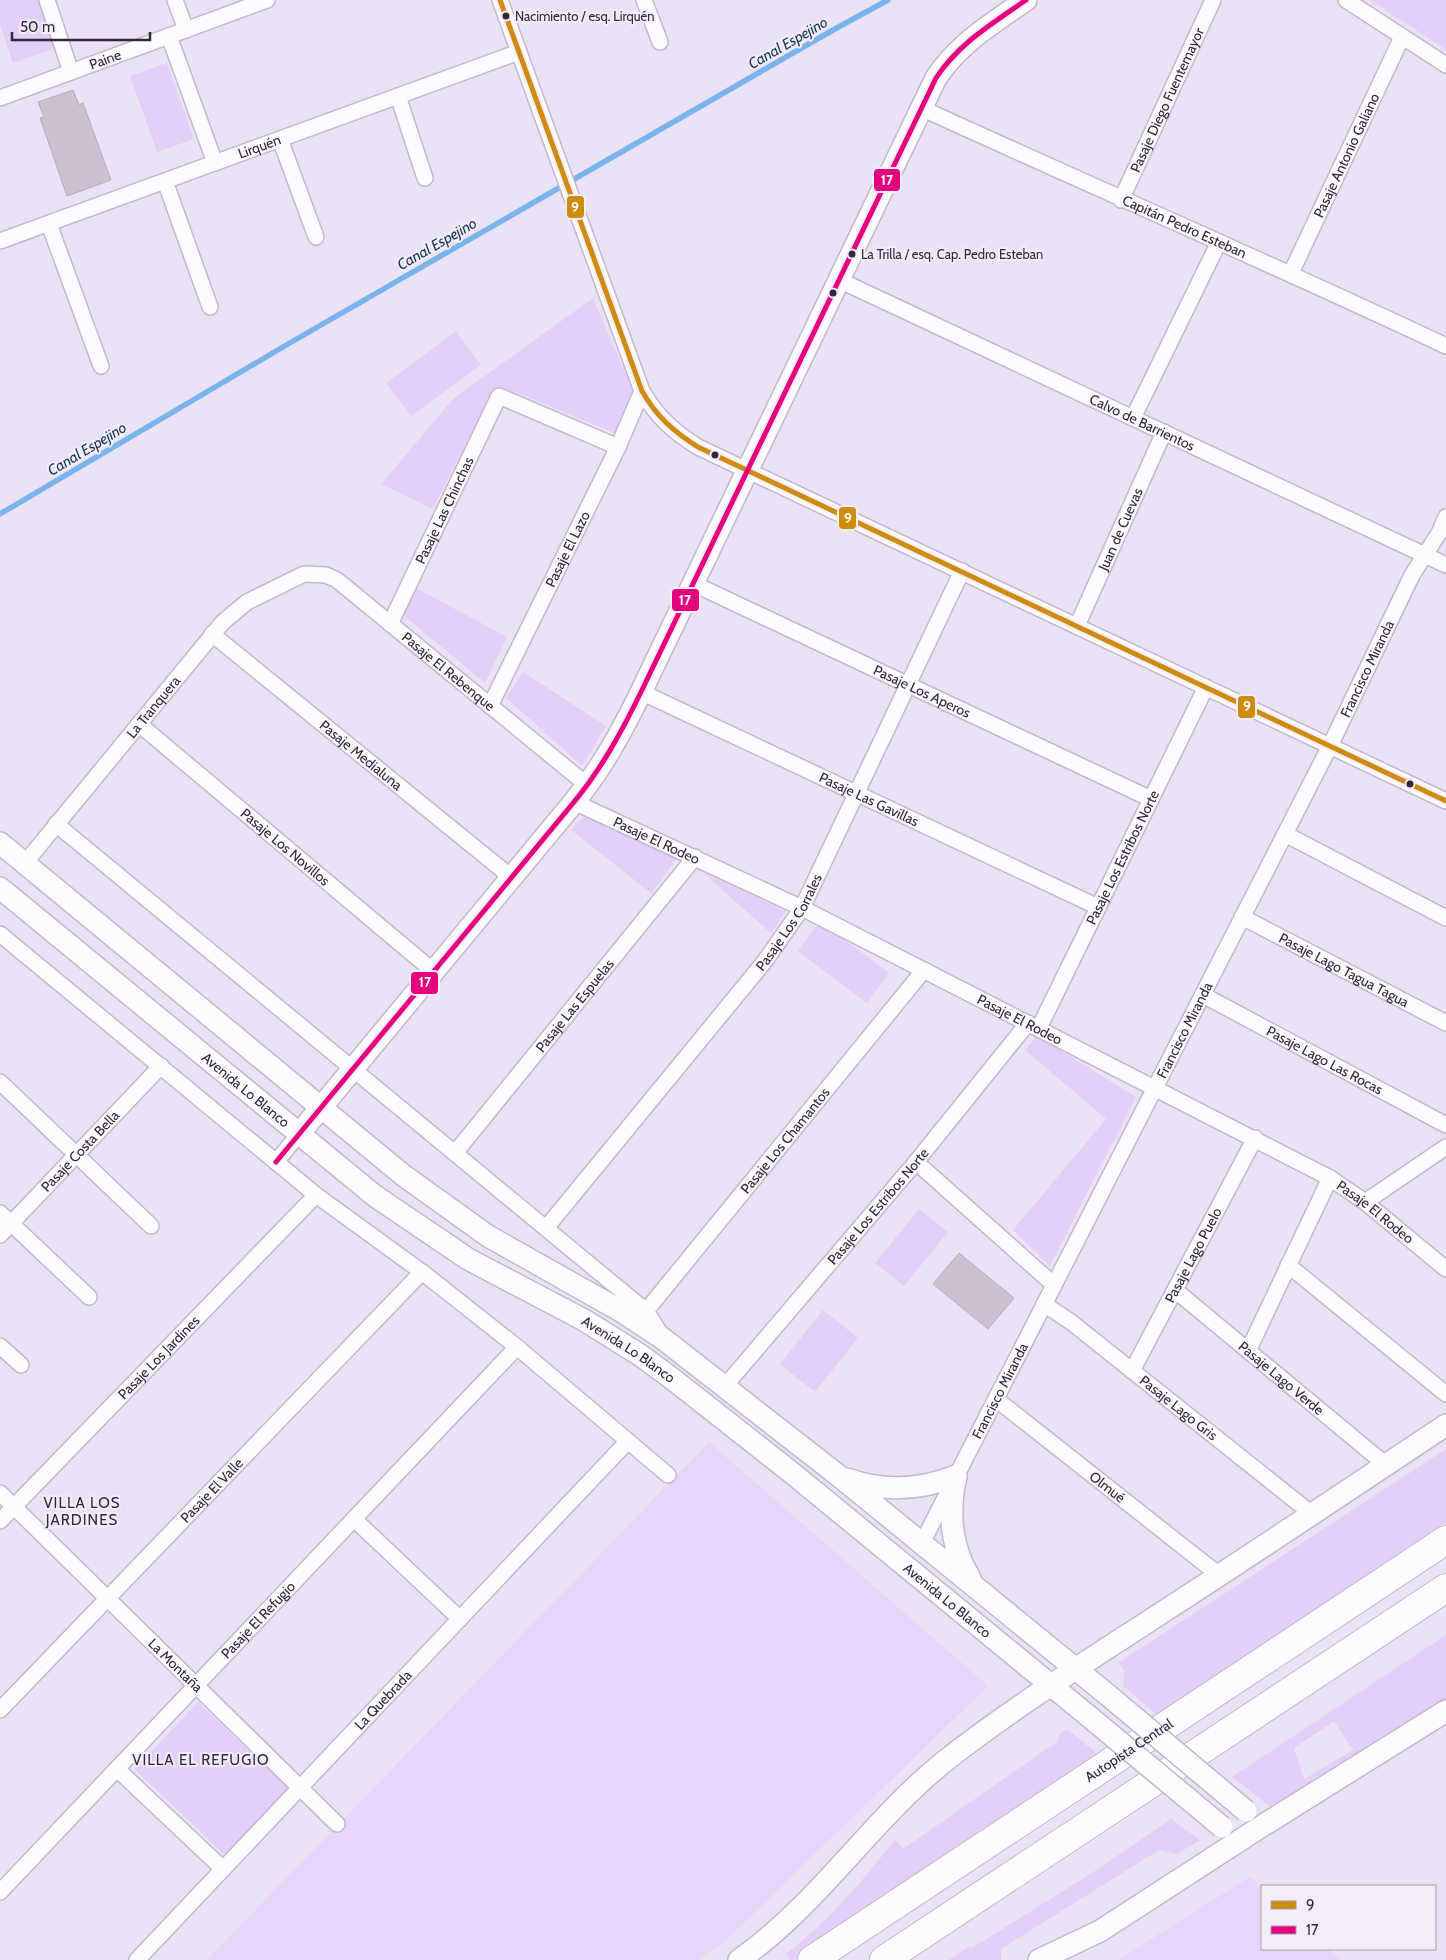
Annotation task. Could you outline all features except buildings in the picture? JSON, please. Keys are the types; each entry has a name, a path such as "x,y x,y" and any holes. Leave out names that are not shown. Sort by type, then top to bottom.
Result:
{"highway":[{"name":"Autopista Central","path":"812,1960 1446,1540"},
{"path":"884,1960 1446,1588"}],"main road":[{"path":"299,1134 320,1106 588,785 610,751 694,584 747,469 936,78 957,51 969,40 1026,0"},
{"name":"Avenida Lo Blanco","path":"0,843 403,1175 460,1217 516,1253 621,1311 662,1338 725,1386 922,1543 1109,1696 1262,1826"},
{"name":"Avenida Lo Blanco","path":"0,888 375,1196 432,1237 505,1280 584,1320 640,1355 716,1412 1052,1685 1230,1834"},
{"path":"740,1960 806,1904 885,1818 940,1765 966,1744 1076,1669 1446,1425"},
{"path":"839,1476 865,1484 892,1488 926,1486 956,1476 951,1506 953,1536 961,1562 975,1587"},
{"path":"921,1579 917,1558 922,1543"},
{"path":"1039,1960 1100,1931 1230,1834 1262,1826 1446,1711"}],"street":[{"path":"47,0 71,72"},
{"path":"175,0 186,30"},
{"name":"Paine","path":"0,98 267,0"},
{"path":"500,0 642,391 656,412 674,431 698,447 1446,801"},
{"path":"644,0 660,42"},
{"name":"Pasaje Diego Fuentemayor","path":"1122,200 1213,0"},
{"path":"1346,0 1446,65"},
{"path":"169,36 215,163"},
{"name":"Pasaje Antonio Galiano","path":"1292,273 1402,37"},
{"name":"Lirquén","path":"0,242 519,52"},
{"path":"398,96 425,178"},
{"name":"Capitán Pedro Esteban","path":"921,108 1122,200 1292,273 1446,346"},
{"path":"280,139 316,237"},
{"path":"165,181 210,308"},
{"path":"48,224 101,366"},
{"path":"1133,418 1219,242"},
{"name":"Calvo de Barrientos","path":"839,280 1446,564"},
{"name":"Pasaje El Lazo","path":"490,706 618,447 642,391"},
{"name":"Pasaje Las Chinchas","path":"390,624 499,396 618,447"},
{"name":"Juan de Cuevas","path":"1077,626 1164,432"},
{"name":"Francisco Miranda","path":"922,1543 1330,746 1412,574 1446,517"},
{"name":"Pasaje Los Corrales","path":"546,1228 765,961 802,908 962,571"},
{"name":"Pasaje El Rebenque","path":"304,574 326,575 337,580 588,785"},
{"name":"La Tranquera","path":"24,863 212,634 247,602 304,574"},
{"name":"Pasaje Los Aperos","path":"694,584 1151,799"},
{"name":"Pasaje Medialuna","path":"212,634 511,877"},
{"name":"Pasaje Los Estribos Norte","path":"725,1386 1034,1026 1098,908 1206,687"},
{"name":"Pasaje Las Gavillas","path":"641,692 1098,908"},
{"name":"Pasaje Los Novillos","path":"139,724 433,971"},
{"name":"Pasaje El Rodeo","path":"574,802 696,857 802,908 1330,1178 1365,1202 1446,1268"},
{"name":"Avenida Lo Blanco","path":"56,824 646,1311 662,1338"},
{"path":"1285,834 1446,918"},
{"name":"Pasaje Las Espuelas","path":"454,1153 696,857"},
{"name":"Pasaje Lago Tagua Tagua","path":"1242,917 1446,1023"},
{"path":"0,934 316,1194 422,1272 517,1347 668,1475"},
{"name":"Pasaje Los Chamantos","path":"646,1311 924,970"},
{"name":"Pasaje Lago Las Rocas","path":"1203,995 1446,1125"},
{"name":"Pasaje Costa Bella","path":"0,1235 6,1218 76,1155 160,1066"},
{"path":"0,1082 151,1226"},
{"path":"276,1162 299,1134"},
{"name":"Pasaje Lago Puelo","path":"1132,1371 1255,1138"},
{"path":"1365,1202 1446,1147"},
{"path":"916,1162 1054,1285"},
{"path":"1248,1350 1330,1178"},
{"name":"Pasaje Los Jardines","path":"0,1521 316,1194"},
{"path":"6,1218 89,1297"},
{"path":"1288,1265 1446,1394"},
{"name":"Pasaje El Valle","path":"0,1710 422,1272"},
{"name":"Pasaje Lago Verde","path":"1175,1290 1386,1465"},
{"name":"Pasaje Lago Gris","path":"1044,1304 1071,1322 1312,1514"},
{"path":"0,1346 21,1365"},
{"name":"Pasaje El Refugio","path":"0,1892 517,1347"},
{"name":"Olmué","path":"996,1399 1220,1575"},
{"name":"La Quebrada","path":"137,1960 628,1441"},
{"name":"La Montaña","path":"0,1493 337,1824"},
{"path":"354,1519 460,1619"},
{"path":"117,1769 223,1869"}],"shaded area":[{"path":"0,0 39,0 56,48 13,63 0,25"},
{"path":"1370,0 1446,0 1446,50"},
{"path":"167,63 194,139 157,152 130,76"},
{"path":"593,298 633,391 617,434 510,390 489,397 433,509 381,484 454,398"},
{"path":"456,331 481,365 411,416 386,383"},
{"path":"416,588 507,637 485,683 403,615"},
{"path":"523,672 606,726 582,766 506,698"},
{"path":"589,811 679,856 651,893 571,830"},
{"path":"702,872 786,911 771,933"},
{"path":"820,921 889,973 867,1003 798,951"},
{"path":"1037,1036 1136,1097 1050,1266 1013,1230 1106,1119 1025,1050"},
{"path":"919,1209 948,1232 904,1286 875,1263"},
{"path":"823,1310 858,1338 815,1392 780,1364"},
{"path":"709,1442 988,1686 723,1943 698,1960 207,1960"},
{"path":"1446,1449 1446,1526 1161,1718 1123,1686 1125,1671 1118,1663"},
{"path":"1446,1635 1446,1701 1272,1808 1232,1777","holes":["1334,1721 1353,1750 1304,1779 1294,1748"]},
{"path":"198,1702 290,1789 226,1856 134,1769"},
{"path":"1067,1729 1100,1756 799,1960 790,1960 786,1954 830,1915 895,1840 903,1849 1058,1741 1059,1734"},
{"path":"1171,1819 1200,1840 1177,1854 1159,1850 1001,1949 1001,1960 949,1960 968,1947 972,1948 1095,1871"},
{"path":"1250,1877 1261,1887 1261,1950 1330,1950 1342,1960 1118,1960"}],"waterway":[{"name":"Canal Espejino","path":"0,514 288,344 888,0"}],"transit line":[{"name":"9","path":"500,0 642,391 653,408 673,429 698,447 1446,801"},
{"name":"17","path":"276,1162 574,802 602,763 641,692 936,78 955,54 966,44 1026,0"}],"place":[{"name":"Nacimiento / esq. Lirquén","path":"506,16"},
{"name":"La Trilla / esq. Cap. Pedro Esteban","path":"852,254"}],"district":[{"name":"VILLA LOS JARDINES","path":"82,1512"},
{"name":"VILLA EL REFUGIO","path":"201,1760"}]}
